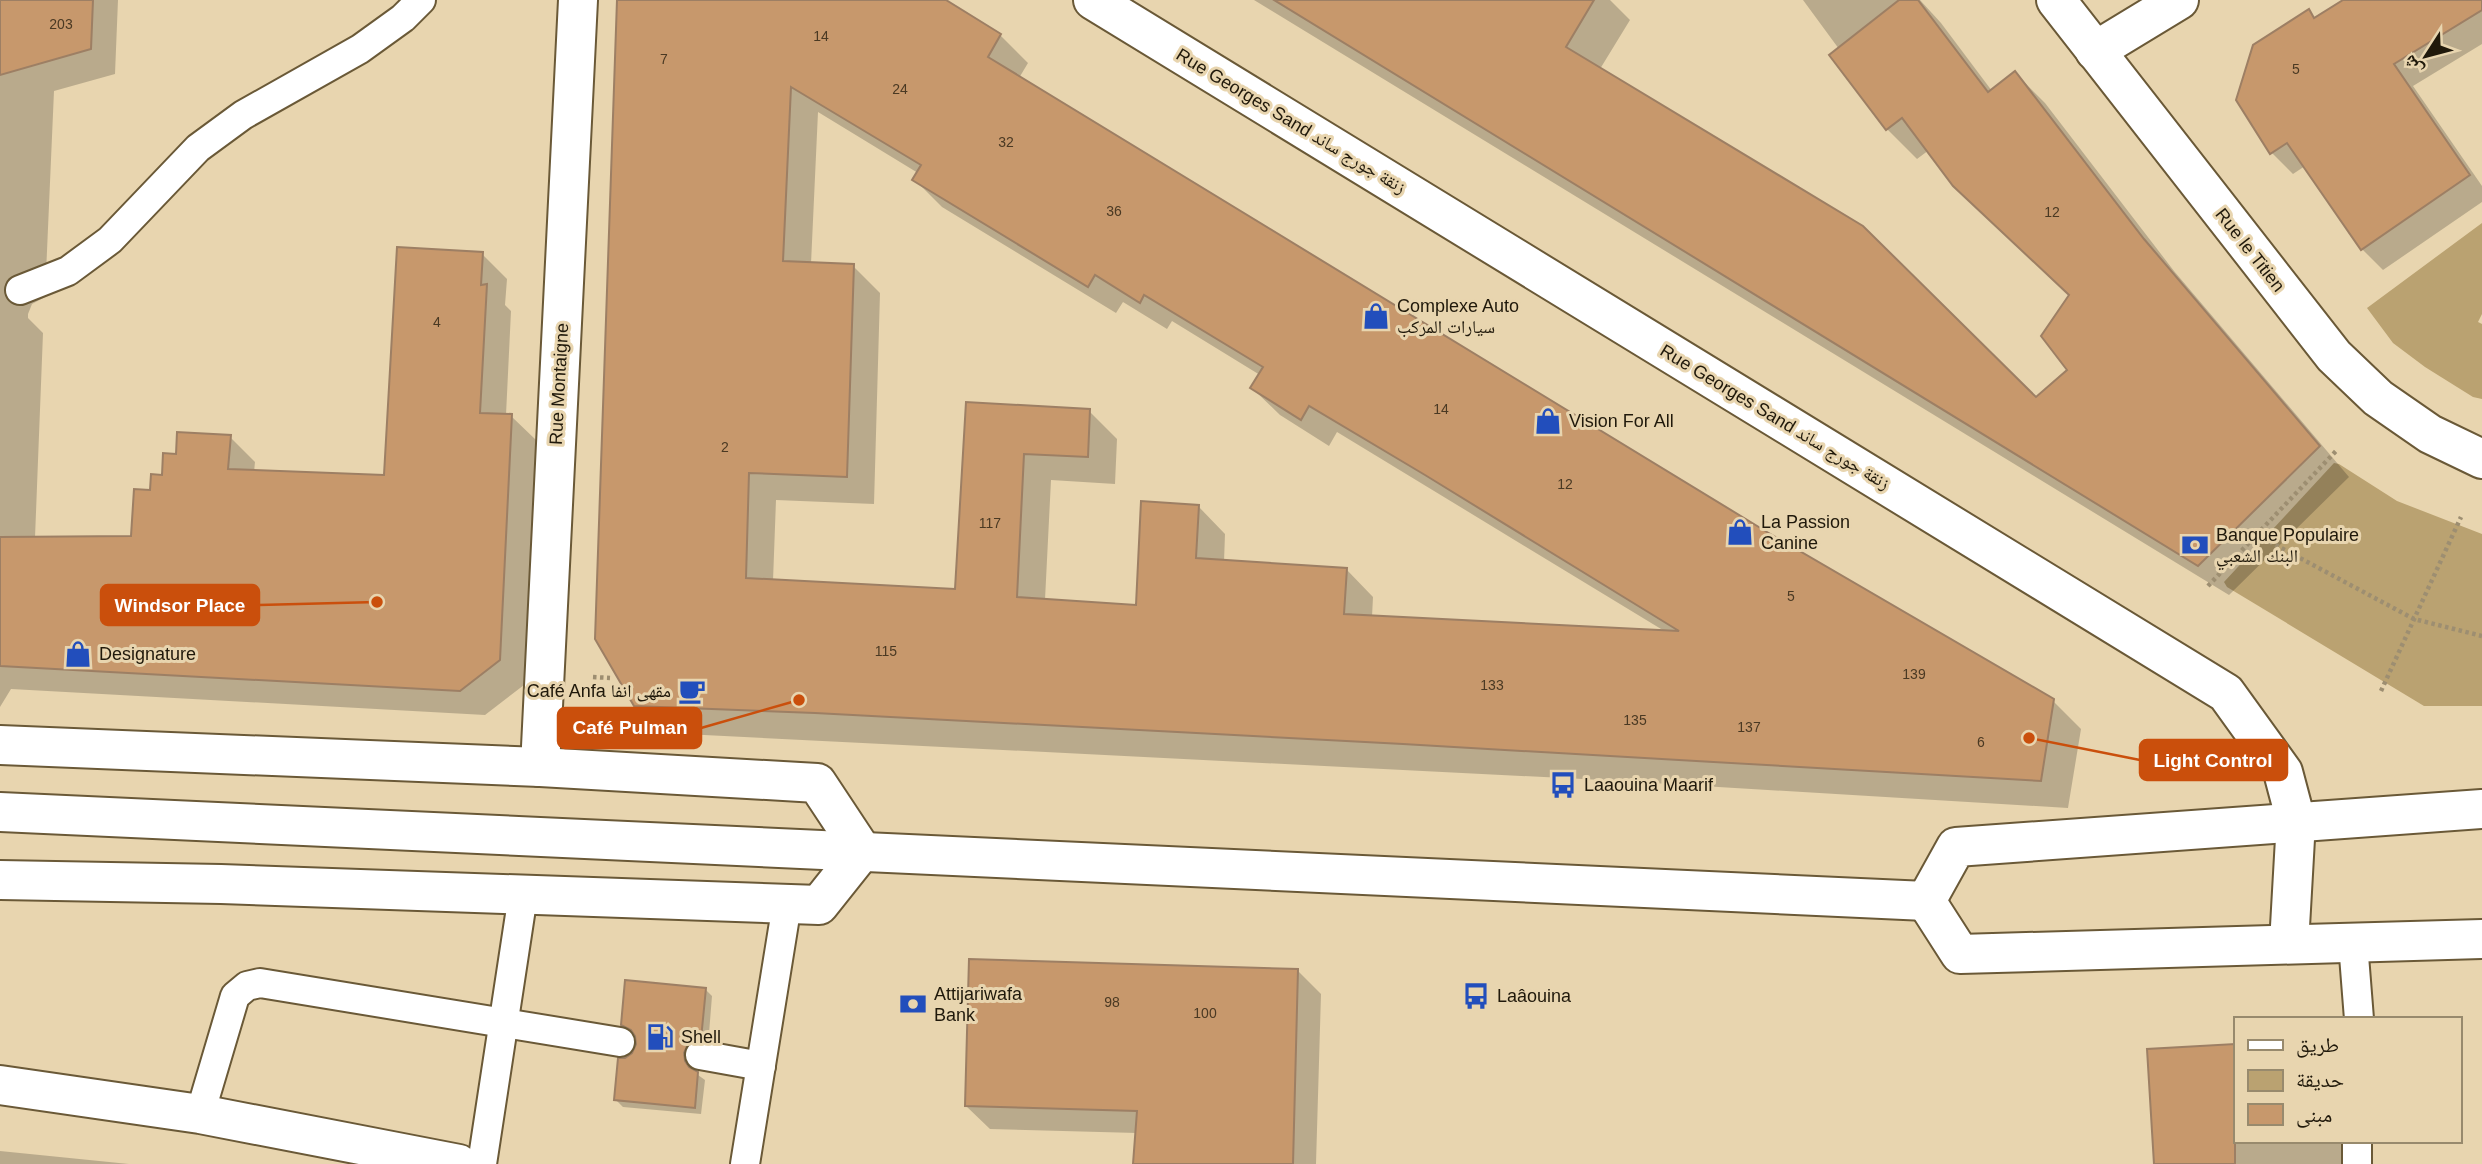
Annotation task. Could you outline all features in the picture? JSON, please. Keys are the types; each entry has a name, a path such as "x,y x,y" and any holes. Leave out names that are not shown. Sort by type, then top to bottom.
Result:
{"main road":[{"name":"Rue Montaigne","path":"540,768 578,0"},
{"name":"Rue Georges Sand زنقة جورج ساند","path":"1093,0 2226,693 2283,772 2296,821 2289,944"},
{"name":"Rue le Titien","path":"2056,0 2334,356 2378,398 2430,434 2482,459"},
{"path":"2095,51 2179,0"},
{"path":"0,745 540,768 817,783 862,851"},
{"path":"1926,901 1956,847 2482,809"},
{"path":"0,812 1926,901"},
{"path":"0,880 221,884 820,905 862,851"},
{"path":"1926,901 1960,954 2482,939"},
{"path":"0,1085 200,1114 460,1164"}],"lane":[{"path":"20,290 68,271 110,240 198,148 243,115 360,49 403,19 421,0"},
{"path":"482,1164 523,895"},
{"path":"745,1164 787,904"},
{"path":"2353,943 2359,1017"},
{"path":"200,1114 235,996 247,986 260,983 620,1042"},
{"path":"700,1055 761,1066"},
{"path":"2357,1143 2357,1164"}],"path":[{"path":"2208,586 2336,451"},
{"path":"2381,691 2461,517"},
{"path":"2257,535 2414,619 2482,636"},
{"path":"584,677 610,678"}],"green space":[{"path":"2482,223 2482,314 2478,322 2482,324 2482,399 2473,397 2425,367 2393,343 2367,308"},
{"path":"2334,463 2397,501 2482,534 2482,706 2424,706 2227,587 2224,582"}],"building":[{"path":"0,0 93,0 91,49 0,75"},
{"path":"617,0 946,0 1001,34 988,57 1767,532 2054,699 2041,781 1403,744 634,706 595,639","holes":["791,87 921,165 912,180 1088,287 1095,275 1140,303 1144,295 1263,367 1250,388 1301,420 1309,406 1679,631 1344,614 1347,568 1196,558 1199,505 1141,501 1136,605 1017,597 1024,454 1088,457 1090,409 966,402 955,589 746,578 749,473 847,477 854,264 783,261"]},
{"path":"1274,0 1594,0 1566,47 1863,226 2036,397 2067,370 2041,336 2069,295 1953,186 1902,118 1886,130 1829,55 1899,0 1918,0 1988,92 2015,71 2144,239 2320,446 2198,566"},
{"path":"2343,0 2482,0 2482,10 2394,64 2470,175 2361,250 2287,143 2270,154 2236,100 2253,45 2309,9 2314,18"},
{"path":"397,247 483,252 481,285 487,284 480,413 512,414 500,660 460,691 0,666 0,537 131,536 134,489 150,490 151,474 162,475 163,453 176,454 177,432 231,435 228,469 384,475"},
{"path":"969,959 1298,969 1293,1164 1133,1164 1137,1111 965,1106"},
{"path":"625,980 706,988 701,1039 688,1044 684,1053 689,1067 698,1072 695,1108 614,1100 618,1058 625,1058 632,1053 636,1044 631,1030 621,1025"},
{"path":"2234,1044 2235,1164 2154,1164 2147,1049"}],"place":[{"name":"Complexe Auto سيارات المركب","path":"1376,316"},
{"name":"Vision For All","path":"1548,421"},
{"name":"La Passion Canine","path":"1740,532"},
{"name":"Banque Populaire البنك الشعبي","path":"2195,545"},
{"name":"Windsor Place","path":"377,602"},
{"name":"Designature","path":"78,654"},
{"name":"Café Anfa مقهى انفا","path":"692,691"},
{"name":"Café Pulman","path":"799,700"},
{"name":"Light Control","path":"2029,738"},
{"name":"Laaouina Maarif","path":"1563,785"},
{"name":"Laâouina","path":"1476,996"},
{"name":"Attijariwafa Bank","path":"913,1004"},
{"name":"Shell","path":"660,1037"}]}
